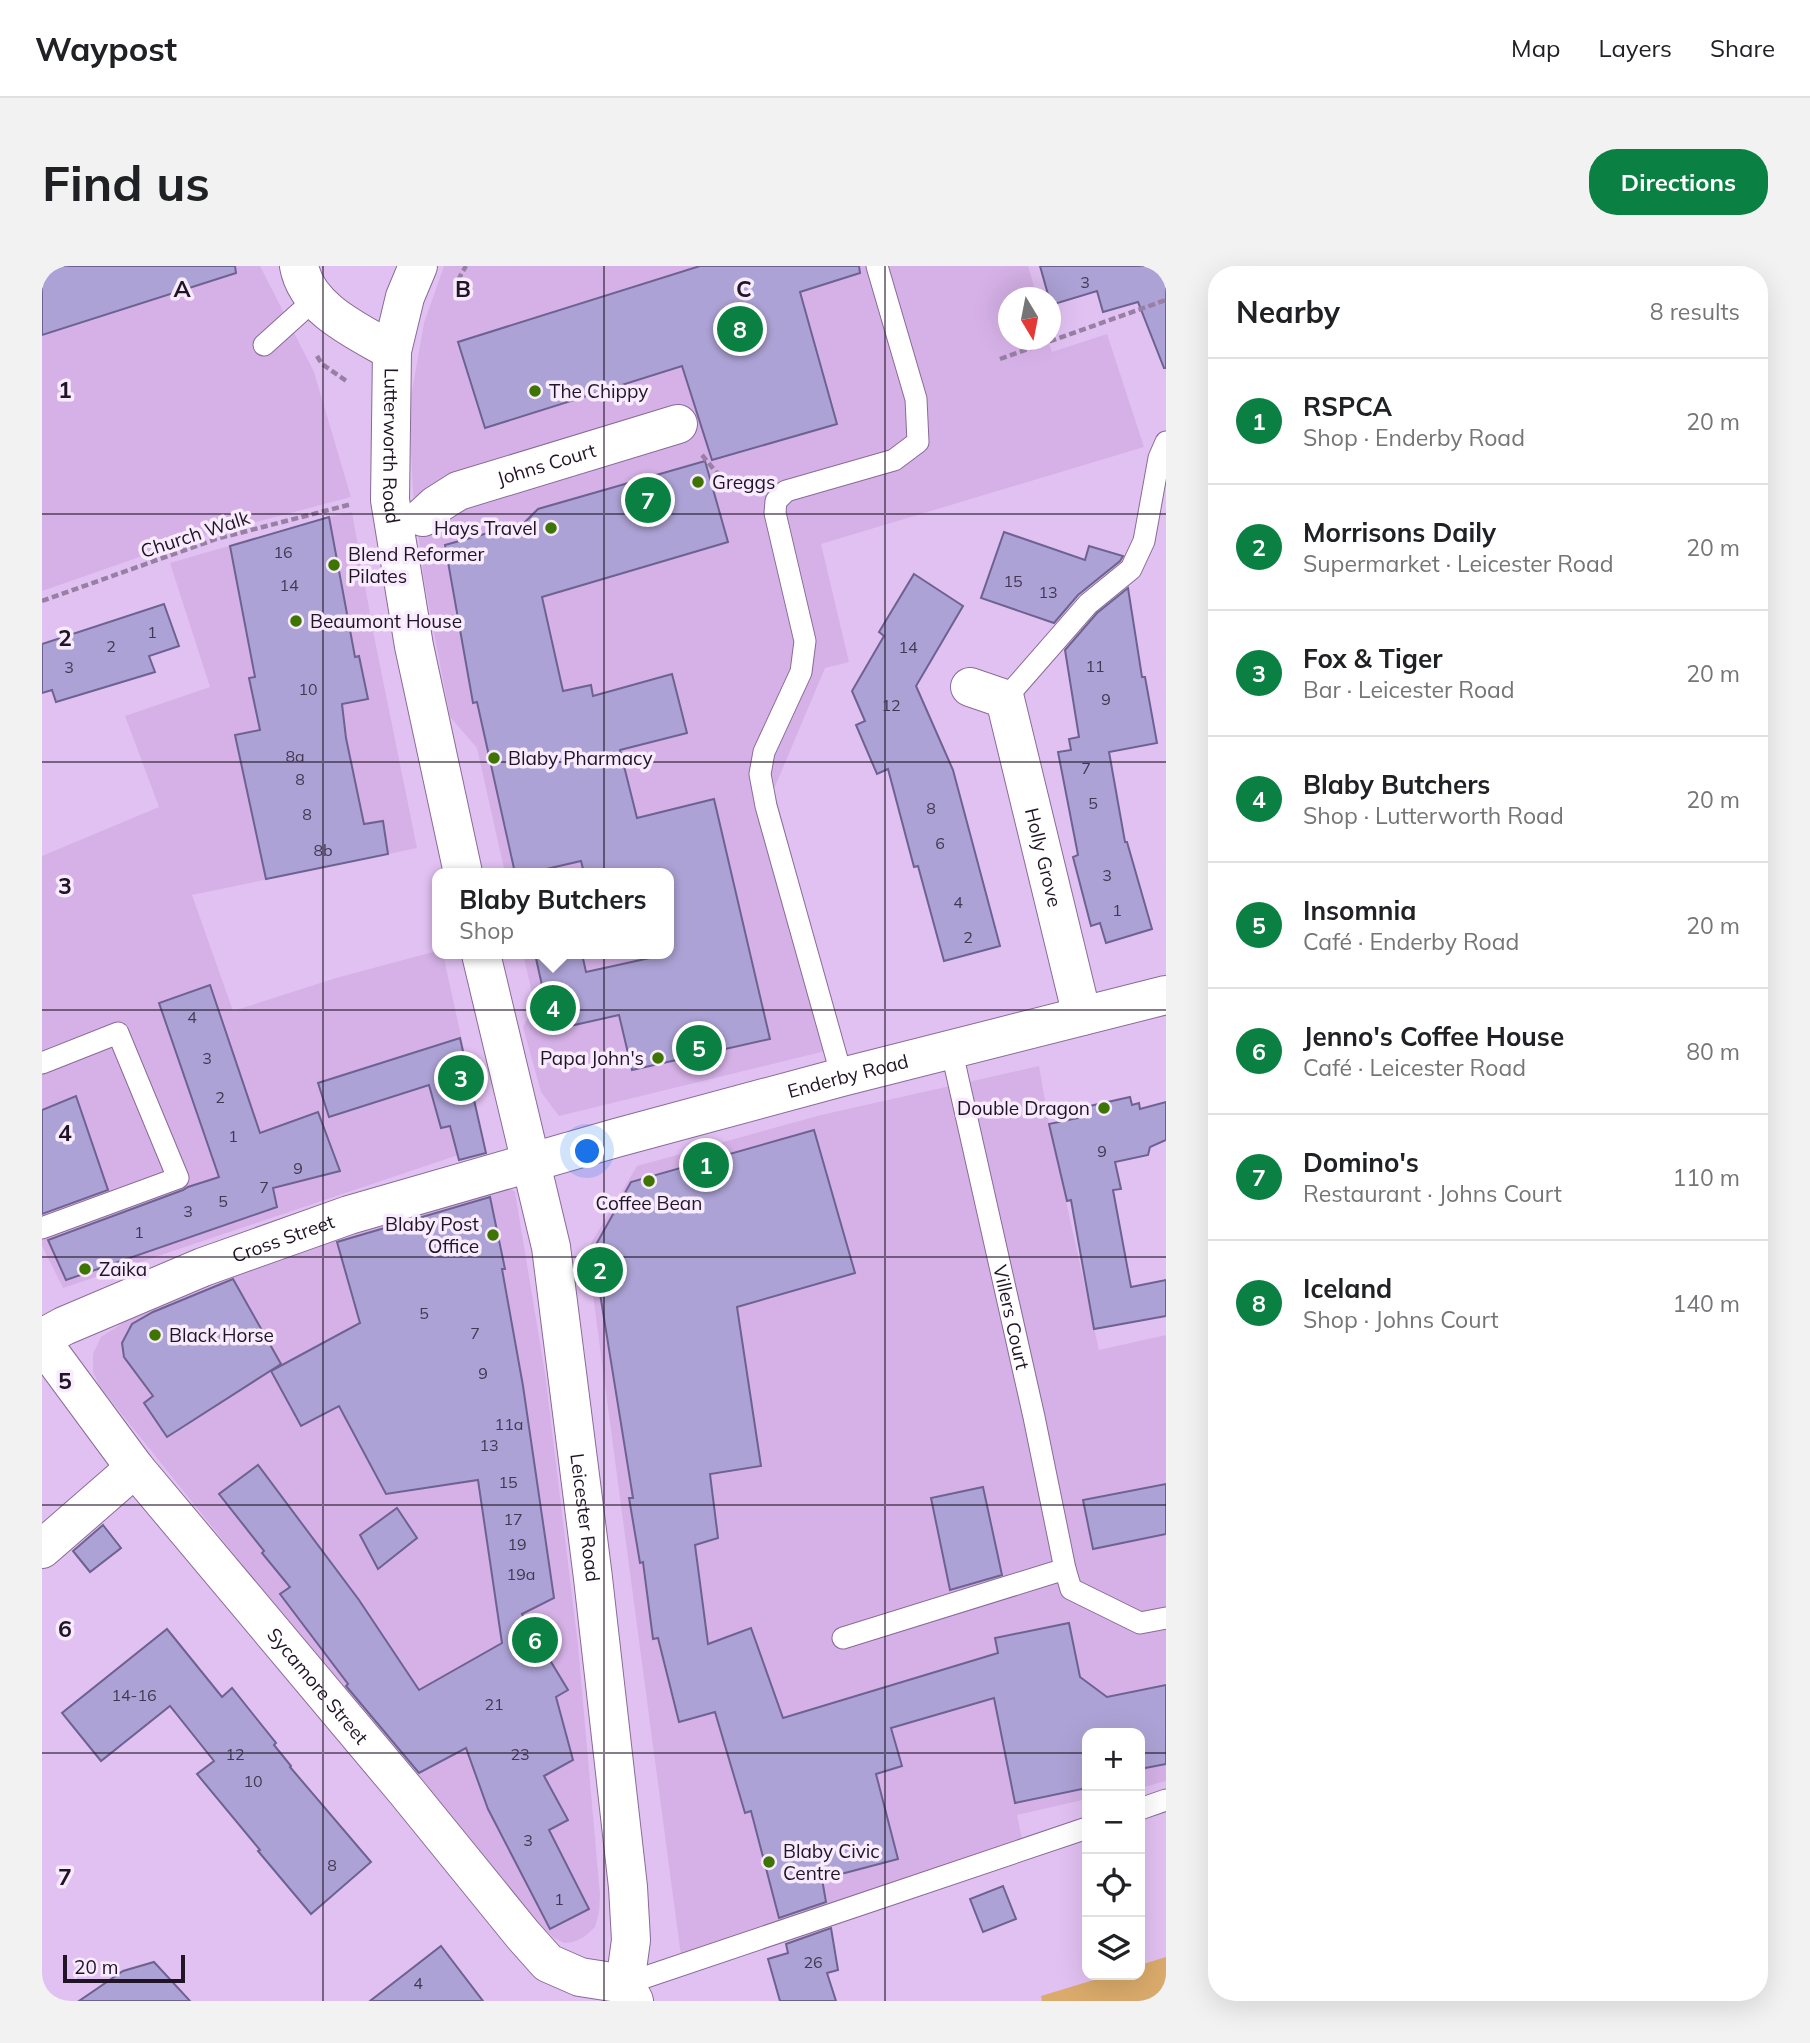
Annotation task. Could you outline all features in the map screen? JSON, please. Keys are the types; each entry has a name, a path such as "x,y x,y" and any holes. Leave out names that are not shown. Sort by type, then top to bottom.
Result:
{"street":[{"name":"Lutterworth Road","path":"418,266 405,297 392,351 390,500 414,646 462,868"},
{"path":"307,283 355,330 392,351"},
{"name":"Johns Court","path":"423,517 458,491 678,424"},
{"path":"970,687 1005,699"},
{"name":"Holly Grove","path":"1005,699 1082,1016"},
{"name":"Leicester Road","path":"482,959 551,1247 628,1887 630,1993"},
{"name":"Enderby Road","path":"532,1163 951,1048 1166,995"},
{"name":"Cross Street","path":"42,1340 64,1326 202,1267 349,1215 532,1163"},
{"name":"Sycamore Street","path":"42,1340 135,1468 548,1963 580,1977 630,1993"},
{"path":"42,1549 135,1468"}],"lane":[{"path":"842,1077 769,819 760,774 764,752 801,672 805,641 775,513 776,501 786,491 894,460 918,442 916,399 877,266"},
{"path":"264,345 307,283"},
{"path":"1005,699 1088,604 1131,569 1144,541 1159,458 1166,442"},
{"path":"42,1063 118,1033 178,1178 42,1228"},
{"name":"Villers Court","path":"951,1048 1068,1579"},
{"path":"843,1638 1068,1579 1140,1623 1166,1618"},
{"path":"1145,1808 1166,1800"},
{"path":"630,1993 1082,1830"}],"path":[{"path":"1000,359 1166,300"},
{"path":"678,424 716,472 776,501"},
{"name":"Church Walk","path":"42,601 216,539 359,502"}],"shaded area":[{"path":"42,266 260,266 314,372 351,497 191,539 42,591"},
{"path":"444,266 1028,266 1034,287 998,287 998,350 1052,352 1107,334 1144,447 821,544 849,662 825,668 774,789 842,1047 559,1116 541,1092 523,1027 535,1005 524,959 674,959 674,868 504,868 477,748 450,717 424,580 413,492 409,408 424,323"},
{"path":"352,512 417,848 192,895 233,1011 336,978 432,952 432,959 444,959 485,1146 63,1288 42,1246 42,856 159,807 125,716 210,687 170,563"},
{"path":"1039,1066 1049,1124 1099,1350 1166,1335 1166,1781 1145,1787 1145,1728 1082,1728 1082,1800 1017,1815 1022,1839 681,1956 587,1250 637,1166 821,1115"},
{"path":"508,1186 515,1192 545,1373 578,1645 600,1895 595,1927 584,1937 564,1943 554,1938 534,1920 342,1689 100,1387 93,1372 93,1354 101,1337 192,1282"},
{"path":"1166,1957 1166,2001 1042,2001 1041,1996 1094,1980 1145,1980 1145,1963"}],"building":[{"path":"42,266 235,266 236,273 42,335"},
{"path":"700,266 859,266 860,273 800,292 837,424 712,460 682,366 485,428 458,342"},
{"path":"1040,266 1166,266 1166,368 1138,302 1103,312 1097,291 1061,302 1061,287 1046,287"},
{"path":"705,461 728,542 542,597 563,691 591,685 593,696 672,674 687,733 620,750 637,818 714,799 770,1039 632,1070 619,1015 552,1030 536,959 583,959 586,972 645,959 674,959 674,868 583,868 581,861 551,868 514,868 477,702 473,703 445,545 524,523 538,509"},
{"path":"329,517 355,657 359,656 368,699 342,704 346,738 364,824 383,821 388,854 266,879 235,735 260,730 249,678 255,677 230,546"},
{"path":"1004,532 1085,560 1089,546 1123,556 1078,595 1054,623 981,598"},
{"path":"914,574 963,606 916,686 953,770 1000,946 944,961 918,866 914,867 888,769 877,774 856,725 865,721 852,691 884,636 879,632"},
{"path":"1128,588 1142,677 1145,677 1157,743 1109,752 1125,842 1152,929 1106,943 1100,923 1091,926 1073,857 1078,855 1058,752 1071,750 1069,739 1079,737 1065,650 1097,613"},
{"path":"164,604 179,646 149,656 155,672 56,702 52,690 42,693 42,644"},
{"path":"210,985 260,1133 318,1112 340,1171 273,1188 277,1207 66,1280 48,1240 219,1177 159,1003"},
{"path":"460,1038 486,1153 459,1160 450,1126 441,1128 429,1085 329,1117 318,1083"},
{"path":"76,1096 108,1190 42,1214 42,1110"},
{"path":"1130,1097 1132,1105 1139,1103 1140,1109 1166,1102 1166,1140 1150,1147 1148,1155 1115,1162 1121,1189 1113,1190 1131,1287 1166,1280 1166,1316 1094,1329 1071,1200 1067,1201 1049,1124 1078,1118 1076,1109"},
{"path":"814,1130 855,1273 737,1307 761,1466 710,1474 718,1538 695,1545 708,1644 751,1628 783,1718 998,1653 995,1638 1069,1623 1080,1677 1107,1697 1166,1685 1166,1764 1145,1768 1145,1728 1082,1728 1082,1789 1015,1803 994,1698 891,1728 902,1766 876,1774 898,1859 822,1879 826,1902 779,1918 751,1811 745,1813 715,1712 679,1722 658,1638 653,1639 643,1562 640,1563 629,1498 633,1498 593,1250 631,1182"},
{"path":"490,1197 505,1269 502,1269 523,1386 554,1598 522,1614 568,1690 556,1697 573,1760 544,1776 568,1820 549,1830 589,1909 550,1929 488,1809 466,1748 419,1773 346,1686 348,1684 280,1594 290,1587 219,1494 258,1465 359,1600 419,1690 502,1643 478,1480 386,1494 339,1406 301,1426 271,1371 360,1323 337,1242"},
{"path":"233,1279 281,1364 167,1437 144,1403 153,1396 124,1357 122,1343 132,1324 153,1312"},
{"path":"1166,1484 1166,1534 1093,1549 1083,1500"},
{"path":"983,1487 1002,1575 950,1590 931,1498"},
{"path":"397,1508 417,1538 378,1569 360,1535"},
{"path":"103,1525 121,1548 90,1572 73,1551"},
{"path":"167,1629 222,1697 232,1688 276,1743 274,1745 290,1767 371,1862 311,1914 197,1774 214,1761 170,1706 101,1761 62,1713"},
{"path":"1003,1886 1016,1919 983,1932 970,1899"},
{"path":"831,1928 838,1970 827,1973 836,2001 780,2001 768,1959 788,1953 786,1944"},
{"path":"441,1946 483,2001 370,2001"},
{"path":"154,1962 190,2001 79,2001 123,1971"}],"place":[{"name":"Iceland","path":"740,329"},
{"name":"The Chippy","path":"535,391"},
{"name":"Greggs","path":"698,482"},
{"name":"Domino's","path":"648,500"},
{"name":"Hays Travel","path":"551,528"},
{"name":"Blend Reformer Pilates","path":"334,565"},
{"name":"Beaumont House","path":"296,621"},
{"name":"Blaby Pharmacy","path":"494,758"},
{"name":"Blaby Butchers","path":"553,1008"},
{"name":"Insomnia","path":"699,1048"},
{"name":"Papa John's","path":"658,1058"},
{"name":"Fox & Tiger","path":"461,1078"},
{"name":"Double Dragon","path":"1104,1108"},
{"name":"RSPCA","path":"706,1165"},
{"name":"Coffee Bean","path":"649,1181"},
{"name":"Blaby Post Office","path":"493,1235"},
{"name":"Zaika","path":"85,1269"},
{"name":"Morrisons Daily","path":"600,1270"},
{"name":"Black Horse","path":"155,1335"},
{"name":"Jenno's Coffee House","path":"535,1640"},
{"name":"Blaby Civic Centre","path":"769,1862"}]}
